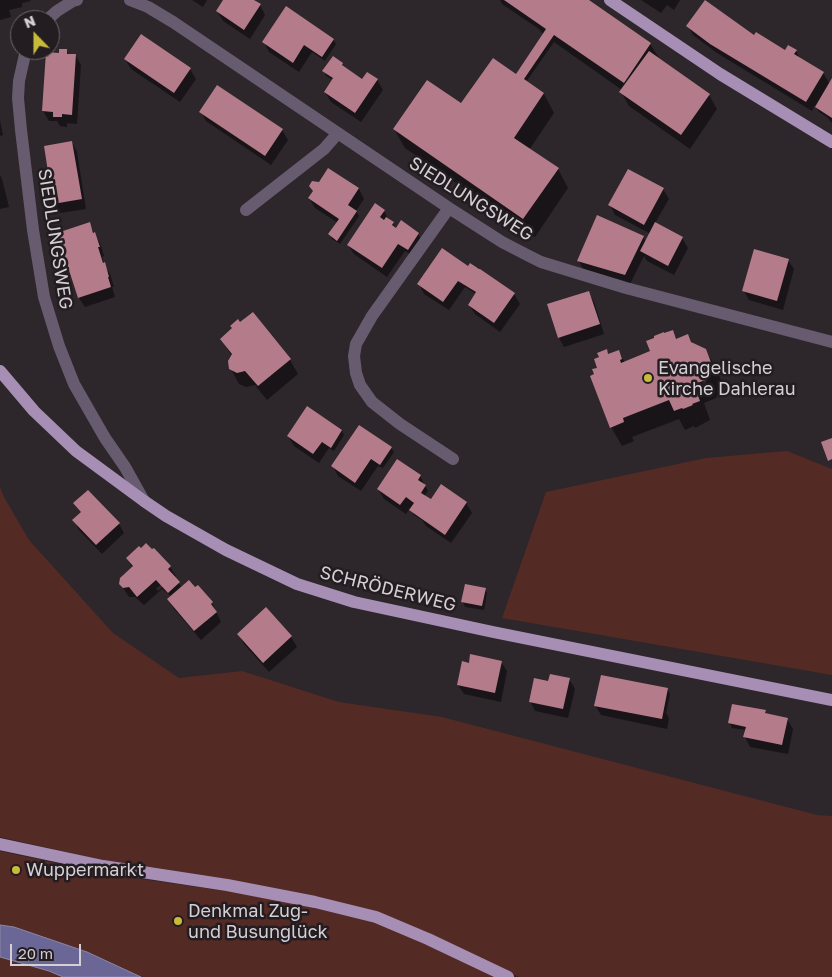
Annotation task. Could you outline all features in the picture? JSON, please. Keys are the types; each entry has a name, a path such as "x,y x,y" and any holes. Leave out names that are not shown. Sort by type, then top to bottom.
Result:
{"main road":[{"path":"610,0 720,74 832,142"},
{"name":"SCHRÖDERWEG","path":"0,371 34,411 76,451 144,501 166,516 226,550 260,568 297,584 354,602 832,700"},
{"path":"0,844 103,866 315,902 376,917 508,977"}],"street":[{"path":"58,10 78,0"},
{"name":"SIEDLUNGSWEG","path":"130,0 148,7 173,22 449,208 502,242 541,262 626,288 832,342"},
{"name":"SIEDLUNGSWEG","path":"24,60 19,81 18,98 33,230 44,297 59,346 74,384 144,501"},
{"path":"246,210 324,149 338,133"},
{"path":"449,208 372,316 356,344 354,356 360,385 372,402 400,424 454,459"}],"shaded area":[{"path":"787,451 832,469 832,675 502,618 546,492 706,458"},
{"path":"0,487 29,540 113,633 179,678 242,671 339,702 442,717 817,815 832,816 832,977 519,977 432,935 0,837"},
{"path":"0,851 100,873 315,906 374,921 499,977 0,977"},
{"path":"0,925 14,927 87,952 141,977 63,977 0,957"}],"building":[{"path":"223,0 254,0 261,4 244,30 216,11"},
{"path":"504,0 589,0 651,43 624,83 554,35 524,79 544,93 514,138 559,168 523,219 393,129 427,80 461,103 493,58 516,74 546,29"},
{"path":"705,0 754,35 756,32 785,50 788,45 797,50 794,54 824,72 806,102 710,44 686,26"},
{"path":"286,6 334,39 322,57 304,45 293,63 262,42"},
{"path":"141,34 191,68 174,93 124,59"},
{"path":"60,49 67,49 67,54 76,54 72,115 62,114 62,117 53,117 53,112 42,111 45,60 60,60"},
{"path":"649,51 710,94 681,135 619,92"},
{"path":"333,56 362,79 367,72 378,79 355,113 324,92 333,78 322,71"},
{"path":"832,78 832,118 815,107"},
{"path":"217,85 283,129 265,156 199,112"},
{"path":"72,141 82,199 53,204 44,146"},
{"path":"328,168 359,188 348,205 357,211 337,241 328,234 339,219 308,198 313,191 309,186 312,181 319,182"},
{"path":"628,169 664,188 644,225 608,205"},
{"path":"375,203 385,210 380,217 384,220 386,217 394,222 392,225 396,228 401,220 419,233 408,250 398,244 382,268 347,245"},
{"path":"597,215 644,236 625,275 577,261"},
{"path":"90,222 100,247 98,247 103,263 105,262 111,287 78,298 57,233"},
{"path":"655,222 683,237 668,266 640,251"},
{"path":"442,248 468,266 470,263 480,269 515,293 494,323 468,305 476,292 458,281 443,302 417,284"},
{"path":"754,249 789,259 777,301 742,291"},
{"path":"589,291 600,324 558,338 547,304"},
{"path":"253,312 291,359 258,386 245,371 237,373 229,369 228,361 232,354 220,339 232,328 230,326 238,319 240,322"},
{"name":"Evangelische Kirche Dahlerau","path":"673,330 676,339 688,334 691,342 706,349 712,365 706,380 694,384 700,401 674,411 669,400 623,418 624,422 610,428 590,376 594,374 592,369 597,368 594,359 599,357 597,353 607,349 608,354 619,350 622,359 620,360 621,363 650,351 646,341 654,338 654,336"},
{"path":"307,406 342,430 331,448 322,442 313,454 287,436"},
{"path":"359,425 392,447 380,465 371,459 355,483 331,466"},
{"path":"832,438 832,459 828,461 821,442"},
{"path":"397,459 421,475 418,480 426,485 421,493 431,499 441,484 467,502 445,535 409,510 414,503 406,497 400,505 377,489"},
{"path":"88,490 120,523 96,545 72,520 81,512 73,503"},
{"path":"146,543 152,549 154,548 171,566 168,569 180,582 168,593 156,580 137,597 129,587 123,588 119,584 120,578 133,566 126,558 139,546 141,548"},
{"path":"189,580 195,587 198,585 213,602 211,604 217,612 194,631 167,599"},
{"path":"465,584 486,588 482,606 461,602"},
{"path":"266,607 292,636 263,663 237,634"},
{"path":"470,654 502,661 495,693 457,685 462,661 469,663"},
{"path":"550,674 570,678 563,709 529,702 534,678 548,681"},
{"path":"601,675 668,688 662,719 594,706"},
{"path":"732,704 766,710 765,713 788,718 782,745 743,737 746,727 728,723"}],"place":[{"name":"Evangelische Kirche Dahlerau","path":"648,378"},
{"name":"Wuppermarkt","path":"16,870"},
{"name":"Denkmal Zug- und Busunglück","path":"178,921"}]}
